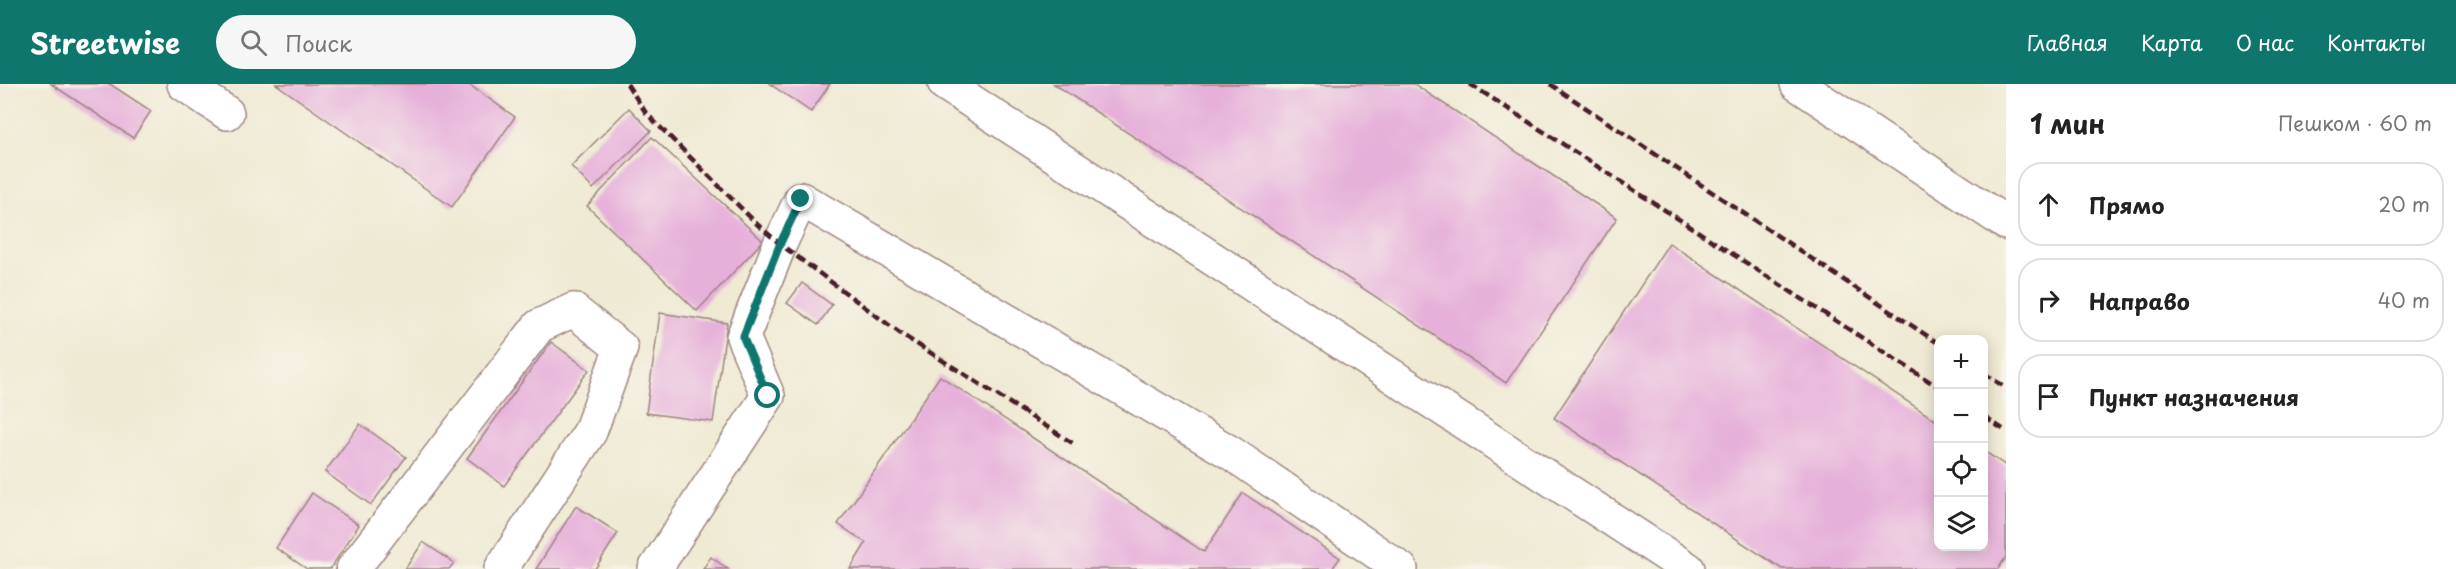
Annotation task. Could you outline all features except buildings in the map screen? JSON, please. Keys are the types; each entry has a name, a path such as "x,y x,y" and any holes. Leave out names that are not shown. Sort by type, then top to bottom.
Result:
{"lane":[{"path":"184,84 227,113"},
{"path":"945,84 1688,569"},
{"path":"1797,84 2006,223"},
{"path":"655,569 768,396 743,337 780,244 801,199 1232,453 1401,569"},
{"path":"353,569 539,326 573,310 621,348 590,432 501,569"}],"railway":[{"path":"627,84 646,113 780,244 901,334 1074,444"},
{"path":"1470,84 1934,384"},
{"path":"1550,84 1934,340"},
{"path":"1988,376 2006,388"},
{"path":"1988,420 2006,431"}],"route":[{"path":"768,396 743,337 780,244 801,199"}]}
